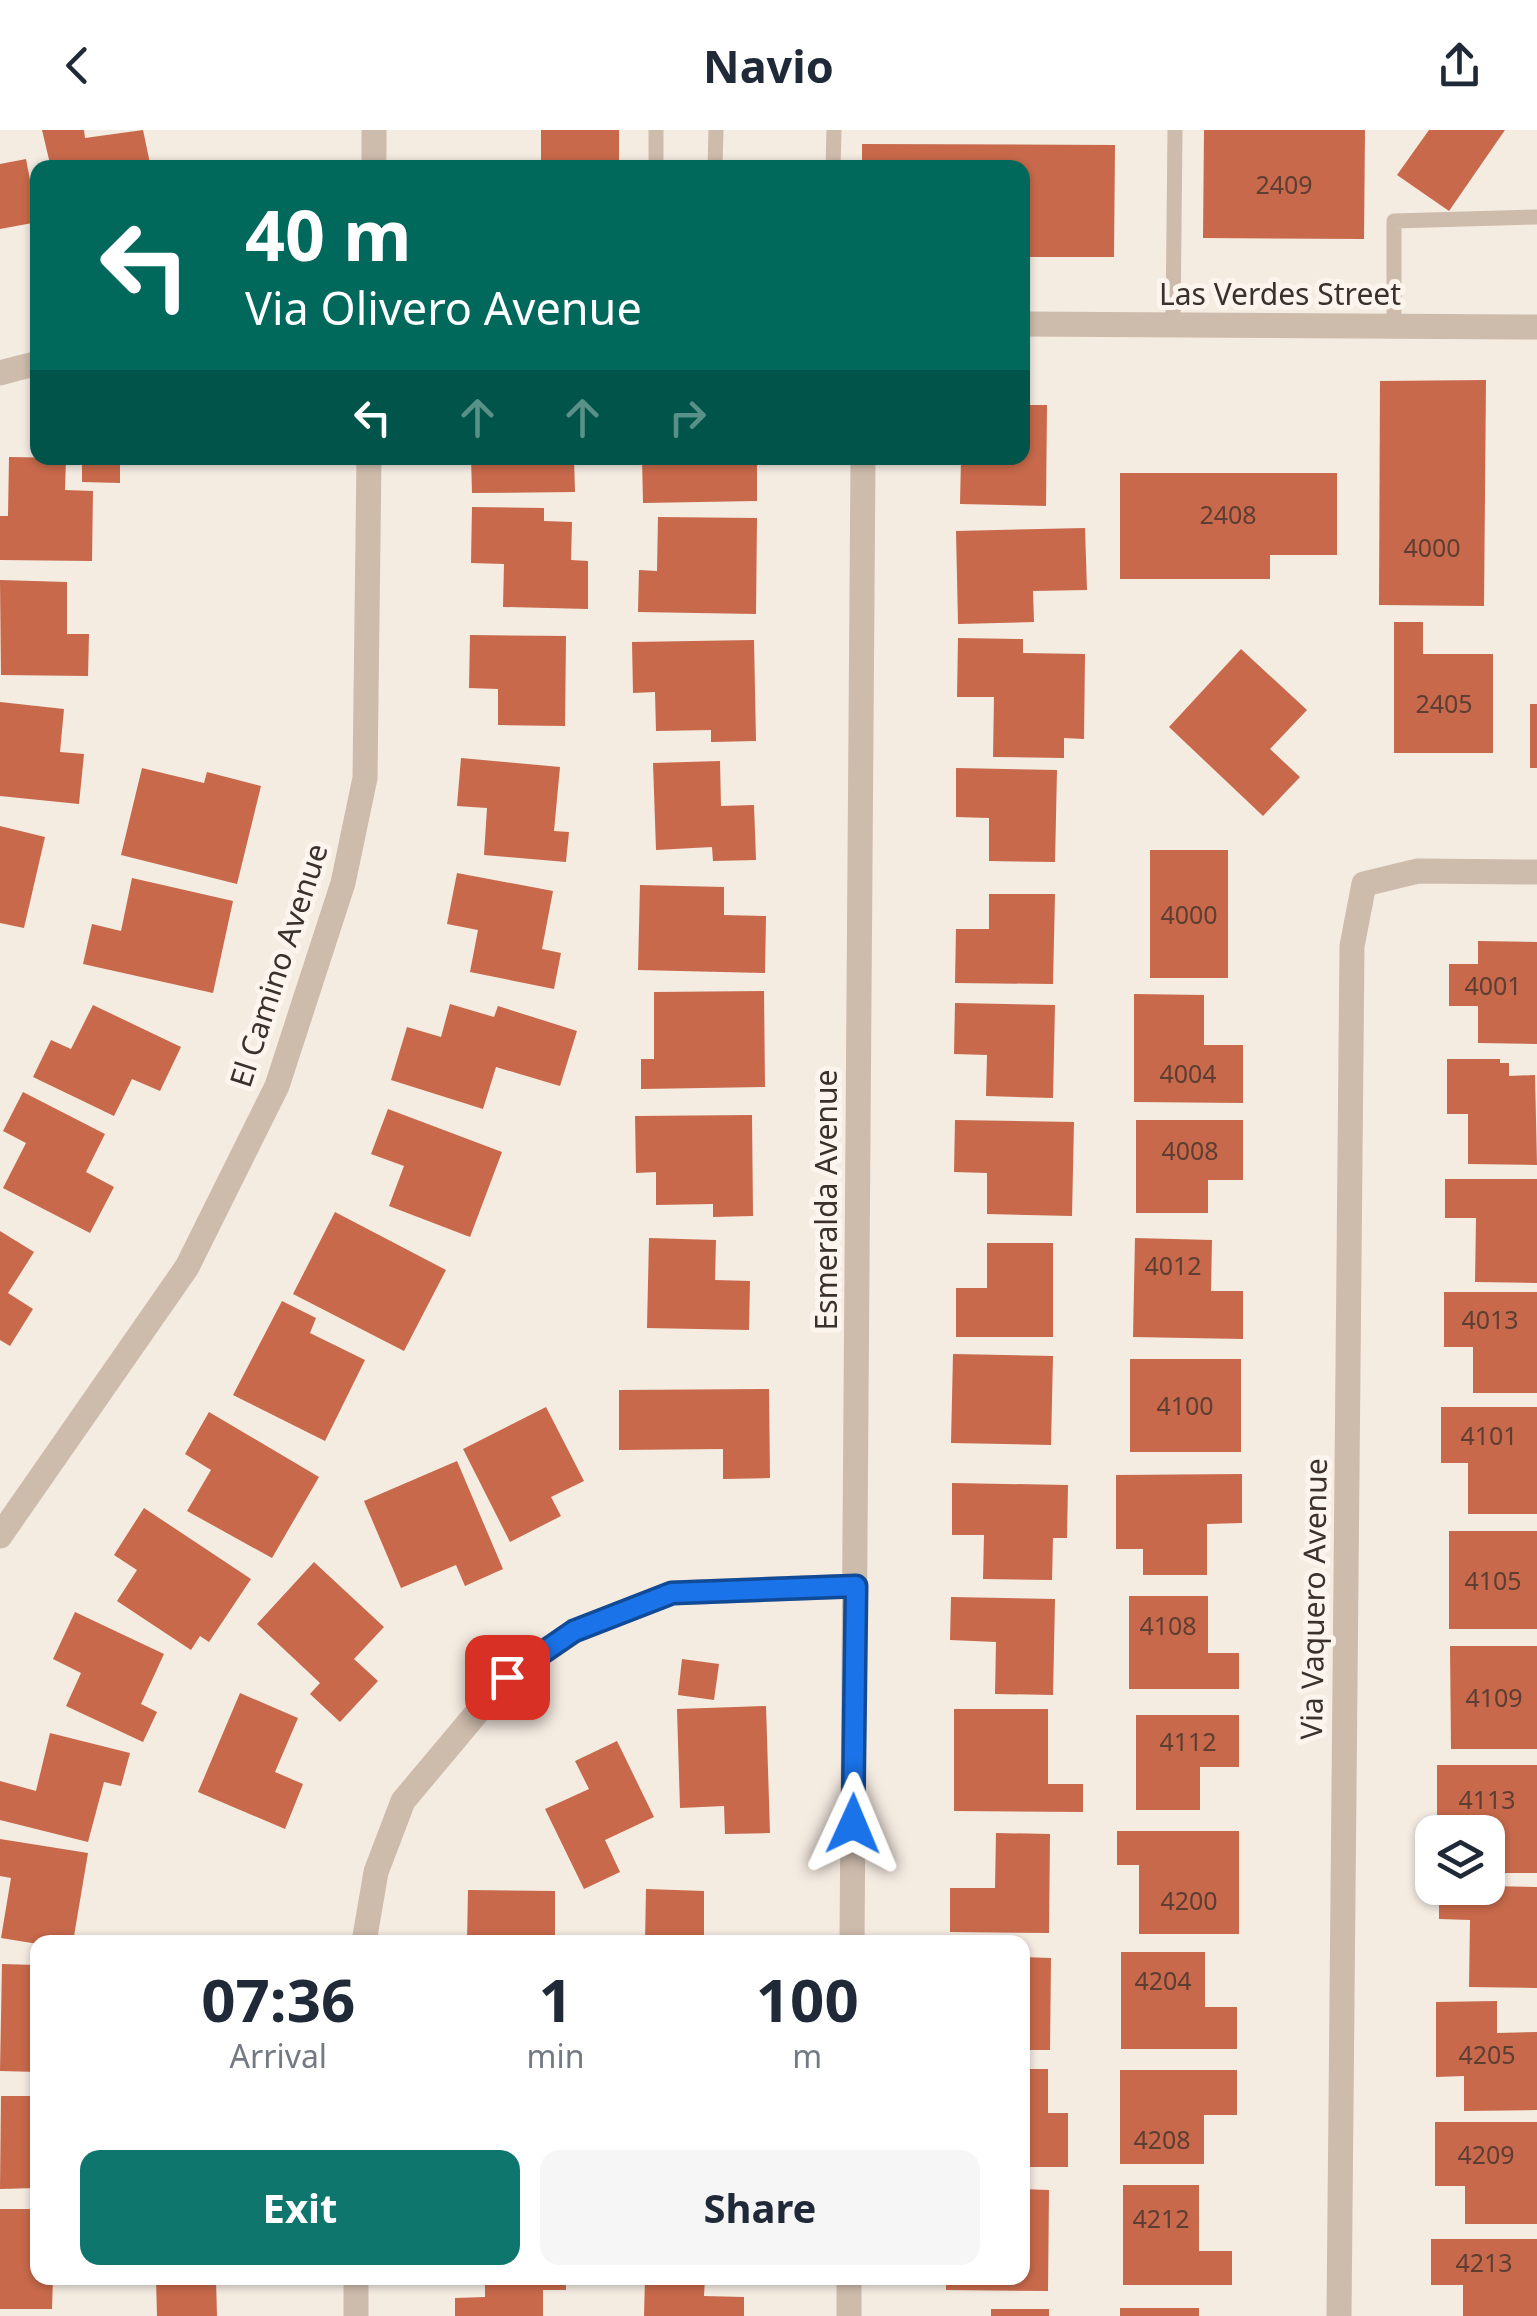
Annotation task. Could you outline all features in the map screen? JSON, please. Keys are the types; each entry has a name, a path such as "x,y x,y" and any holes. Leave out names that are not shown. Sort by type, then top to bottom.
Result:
{"street":[{"path":"374,130 374,160"},
{"name":"Las Verdes Street","path":"1030,324 1537,327"},
{"path":"0,373 30,365"},
{"name":"El Camino Avenue","path":"0,1536 187,1267 276,1086 343,882 364,778 369,465"},
{"name":"Esmeralda Avenue","path":"852,1935 863,465"},
{"name":"Via Vaquero Avenue","path":"1339,2316 1352,946 1364,884 1418,871 1537,872"},
{"path":"365,1935 376,1872 403,1801 507,1677 574,1631 672,1593 856,1586"},
{"path":"356,2285 356,2316"},
{"path":"849,2285 849,2316"}],"lane":[{"path":"656,130 656,160"},
{"path":"716,130 716,160"},
{"path":"833,160 834,130"},
{"path":"1173,325 1175,130"},
{"path":"1394,326 1394,221 1537,217"}],"building":[{"path":"42,130 84,130 85,138 143,130 149,160 49,160"},
{"path":"541,130 619,130 619,160 541,160"},
{"path":"1204,130 1365,130 1364,239 1203,238"},
{"path":"1429,130 1505,130 1449,211 1397,175"},
{"path":"862,144 1115,145 1114,257 1030,257 1030,160 862,160"},
{"path":"26,159 30,223 0,229 0,164"},
{"path":"1486,380 1484,606 1379,605 1380,381"},
{"path":"1030,405 1047,405 1046,506 960,504 961,465 1030,465"},
{"path":"9,457 30,457 30,465 66,465 65,490 93,491 92,561 0,560 0,516 8,516"},
{"path":"82,465 120,465 120,483 82,482"},
{"path":"471,465 574,465 575,492 472,493"},
{"path":"642,465 757,465 757,501 643,503"},
{"path":"1120,473 1337,473 1337,555 1270,555 1270,579 1120,579"},
{"path":"472,507 544,508 544,521 572,522 571,560 588,561 588,609 503,607 504,564 471,563"},
{"path":"658,517 757,518 756,614 638,612 639,570 657,571"},
{"path":"1085,528 1087,590 1033,591 1034,622 958,624 956,531"},
{"path":"0,580 67,582 67,634 89,634 88,676 1,675"},
{"path":"1394,622 1423,622 1423,654 1493,654 1493,753 1394,753"},
{"path":"470,635 566,636 565,726 498,725 498,689 469,688"},
{"path":"958,638 1023,639 1023,653 1085,654 1084,739 1064,738 1064,758 993,757 994,697 957,697"},
{"path":"754,640 756,741 711,742 711,730 656,731 655,692 633,693 632,642"},
{"path":"1241,649 1307,710 1270,749 1300,777 1263,816 1169,727"},
{"path":"0,702 64,709 60,752 84,754 79,804 0,796"},
{"path":"1530,704 1537,704 1537,768 1530,768"},
{"path":"461,758 560,767 554,831 569,832 566,862 484,855 487,808 457,806"},
{"path":"720,761 721,806 754,805 756,860 713,861 712,847 656,850 653,763"},
{"path":"142,768 204,783 207,772 261,786 237,884 121,855"},
{"path":"956,768 1057,770 1055,862 989,861 989,818 956,817"},
{"path":"0,826 45,837 24,928 0,923"},
{"path":"1150,850 1228,850 1228,978 1150,978"},
{"path":"457,873 553,891 542,949 561,953 554,989 470,972 478,930 447,924"},
{"path":"132,878 233,901 213,993 83,964 92,924 121,931"},
{"path":"640,885 724,887 724,915 766,916 765,973 638,970"},
{"path":"989,894 1055,894 1053,984 955,983 956,929 989,929"},
{"path":"1478,941 1537,942 1537,1044 1478,1043 1478,1006 1449,1006 1449,964 1478,964"},
{"path":"764,991 765,1087 641,1089 641,1059 654,1059 654,992"},
{"path":"1134,994 1204,995 1204,1045 1243,1045 1243,1103 1134,1102"},
{"path":"955,1003 1055,1005 1053,1098 986,1096 987,1055 954,1054"},
{"path":"450,1004 494,1017 498,1006 577,1031 560,1086 496,1067 483,1109 391,1080 407,1027 441,1037"},
{"path":"93,1005 181,1047 160,1091 132,1079 114,1116 33,1077 51,1040 71,1049"},
{"path":"1447,1059 1500,1059 1500,1063 1509,1063 1509,1076 1535,1075 1537,1165 1468,1164 1468,1114 1447,1114"},
{"path":"23,1092 105,1134 86,1172 114,1187 90,1233 3,1188 26,1143 3,1131"},
{"path":"388,1109 502,1152 470,1237 389,1206 404,1166 371,1154"},
{"path":"752,1115 753,1216 713,1217 713,1204 656,1205 656,1172 636,1173 635,1116"},
{"path":"955,1120 1074,1122 1072,1216 987,1214 987,1173 954,1172"},
{"path":"1136,1120 1243,1120 1243,1180 1208,1180 1208,1213 1136,1213"},
{"path":"1445,1179 1537,1179 1537,1283 1475,1282 1476,1218 1445,1218"},
{"path":"335,1212 446,1270 404,1351 293,1294"},
{"path":"0,1231 34,1252 8,1293 33,1309 10,1346 0,1340"},
{"path":"649,1238 716,1240 715,1280 750,1281 749,1330 647,1328"},
{"path":"1135,1238 1212,1240 1211,1291 1243,1291 1243,1339 1133,1337"},
{"path":"987,1243 1053,1243 1053,1337 956,1337 956,1288 987,1288"},
{"path":"1444,1292 1537,1292 1537,1393 1473,1393 1473,1347 1444,1347"},
{"path":"282,1301 316,1318 310,1333 365,1360 325,1441 233,1395"},
{"path":"953,1354 1053,1356 1051,1445 951,1443"},
{"path":"1130,1359 1241,1359 1241,1452 1130,1452"},
{"path":"769,1389 770,1478 723,1479 723,1449 619,1450 619,1390"},
{"path":"546,1407 584,1481 551,1497 561,1516 510,1542 463,1449"},
{"path":"1441,1407 1537,1407 1537,1514 1468,1514 1468,1463 1441,1463"},
{"path":"209,1412 319,1477 272,1558 187,1511 211,1470 185,1454"},
{"path":"457,1461 503,1569 465,1586 456,1565 401,1588 364,1501"},
{"path":"1242,1474 1242,1523 1207,1524 1207,1575 1143,1575 1143,1549 1116,1549 1116,1475"},
{"path":"952,1483 1068,1485 1067,1538 1053,1538 1052,1580 983,1579 984,1535 952,1535"},
{"path":"144,1508 251,1579 209,1642 200,1636 191,1650 117,1601 137,1570 114,1555"},
{"path":"1449,1531 1537,1531 1537,1629 1449,1629"},
{"path":"314,1562 384,1627 354,1659 378,1681 340,1722 310,1694 320,1683 257,1624"},
{"path":"1129,1596 1208,1596 1208,1653 1239,1653 1239,1689 1129,1689"},
{"path":"951,1597 1055,1599 1053,1695 995,1694 996,1642 950,1640"},
{"path":"75,1612 164,1654 141,1704 157,1712 143,1742 66,1706 81,1673 53,1659"},
{"path":"1450,1646 1537,1646 1537,1749 1451,1749"},
{"path":"682,1659 719,1664 714,1700 678,1695"},
{"path":"240,1693 298,1718 275,1772 303,1784 285,1829 198,1792"},
{"path":"766,1706 770,1833 725,1834 724,1806 680,1808 677,1709"},
{"path":"954,1709 1048,1709 1048,1784 1083,1784 1083,1812 954,1811"},
{"path":"1136,1715 1239,1715 1239,1767 1200,1767 1200,1810 1136,1810"},
{"path":"50,1733 130,1753 121,1786 104,1782 88,1842 0,1820 0,1781 36,1791"},
{"path":"617,1741 654,1817 605,1840 620,1872 584,1889 545,1809 589,1789 575,1761"},
{"path":"1437,1765 1537,1765 1537,1873 1505,1873 1505,1815 1437,1815"},
{"path":"1117,1831 1239,1831 1239,1934 1139,1934 1139,1865 1117,1865"},
{"path":"996,1833 1050,1834 1049,1933 950,1932 950,1888 995,1888"},
{"path":"0,1839 88,1853 74,1935 30,1935 30,1943 1,1938 11,1878 0,1876"},
{"path":"1505,1886 1537,1887 1537,1988 1469,1987 1470,1920 1439,1919 1439,1905 1505,1905"},
{"path":"646,1889 704,1891 704,1935 645,1935"},
{"path":"468,1890 555,1891 555,1935 467,1935"},
{"path":"1121,1952 1205,1952 1205,2007 1237,2007 1237,2049 1121,2049"},
{"path":"1030,1957 1051,1958 1050,2050 1030,2050"},
{"path":"2,1964 30,1965 30,2072 0,2071"},
{"path":"1497,2001 1497,2033 1537,2032 1537,2110 1464,2111 1464,2076 1436,2077 1436,2002"},
{"path":"1030,2069 1048,2069 1048,2113 1068,2113 1068,2167 1030,2167"},
{"path":"1120,2070 1237,2070 1237,2115 1204,2115 1204,2164 1120,2164"},
{"path":"1,2096 30,2096 30,2188 0,2189"},
{"path":"1435,2122 1537,2122 1537,2224 1465,2224 1465,2186 1435,2186"},
{"path":"1123,2185 1199,2185 1199,2251 1232,2251 1232,2285 1123,2285"},
{"path":"1030,2189 1049,2190 1048,2291 946,2290 946,2285 1030,2285"},
{"path":"0,2209 30,2209 30,2285 53,2285 52,2309 0,2309"},
{"path":"1431,2239 1537,2239 1537,2316 1463,2316 1463,2285 1431,2285"},
{"path":"156,2285 216,2285 217,2316 157,2316"},
{"path":"485,2285 566,2285 566,2290 543,2290 543,2316 455,2316 455,2298 485,2297"},
{"path":"645,2285 705,2285 704,2296 744,2297 744,2316 644,2316"},
{"path":"1120,2308 1199,2308 1199,2316 1120,2316"},
{"path":"991,2309 1049,2309 1049,2316 991,2316"}],"route":[{"path":"507,1677 574,1631 672,1593 856,1586 853,1824"}]}
